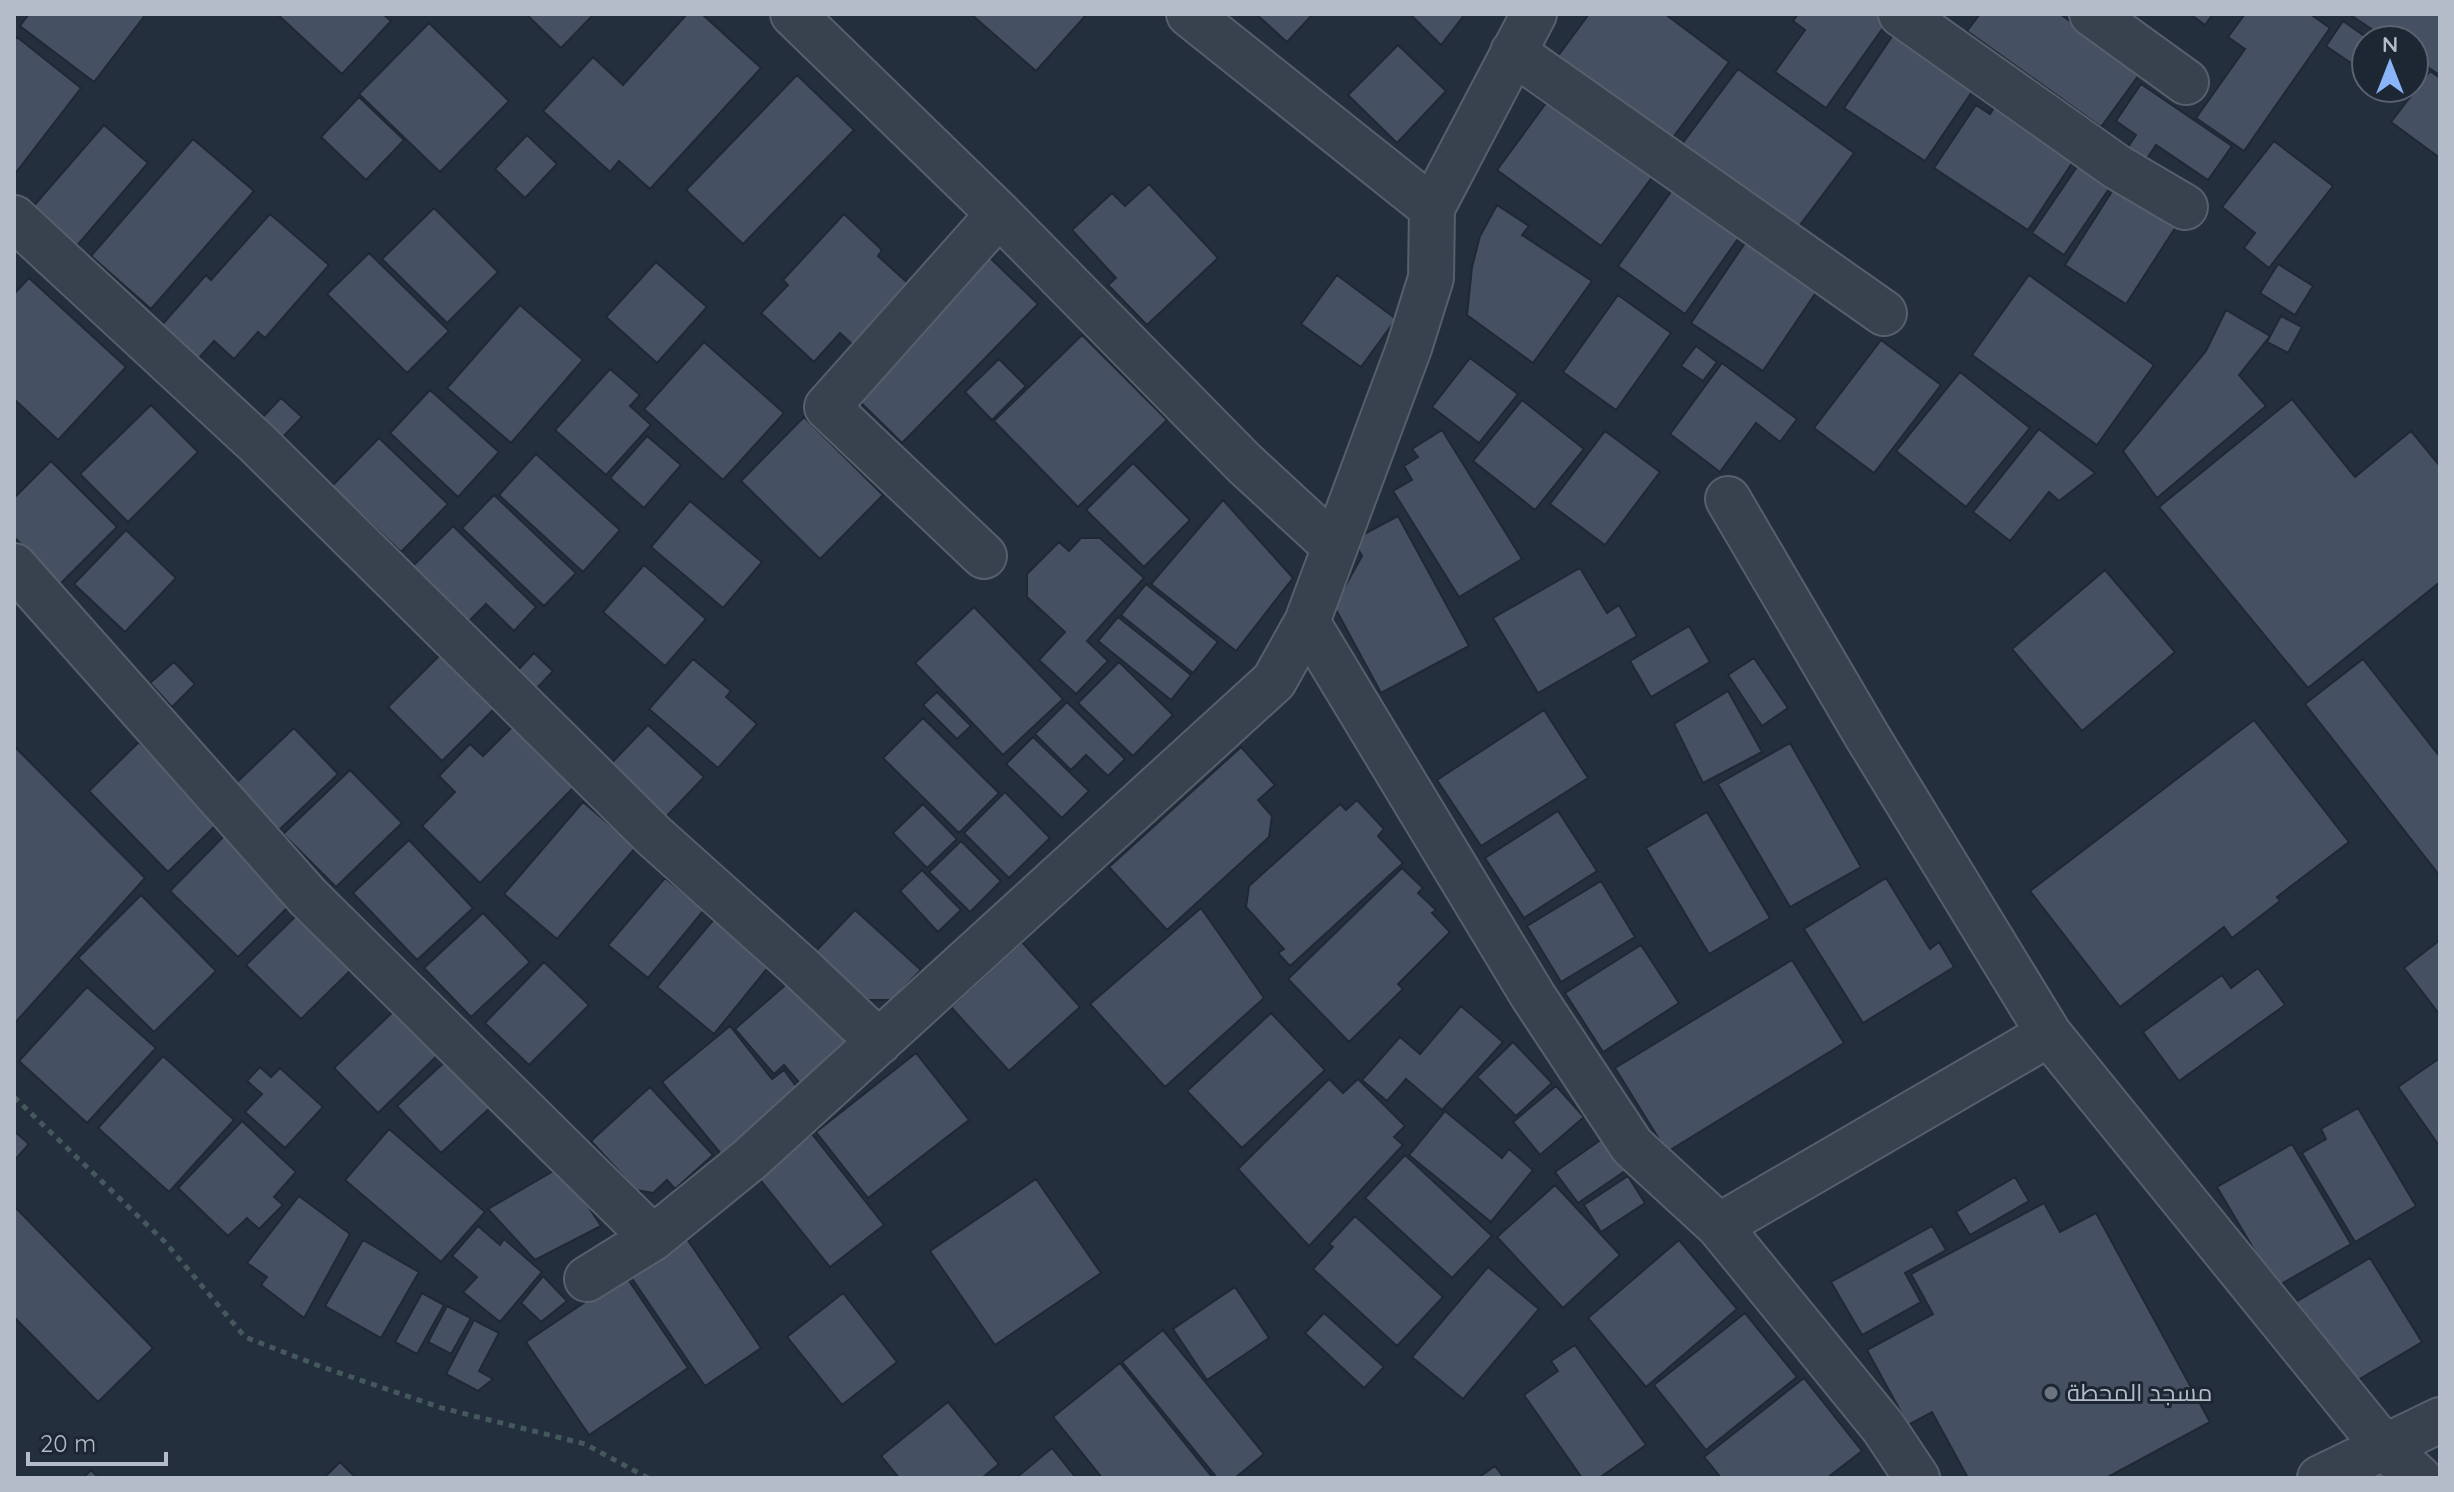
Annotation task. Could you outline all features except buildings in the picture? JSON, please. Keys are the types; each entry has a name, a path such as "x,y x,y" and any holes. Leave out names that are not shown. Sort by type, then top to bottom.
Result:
{"street":[{"path":"793,14 999,214 1244,463 1334,546"},
{"path":"1189,14 1432,208"},
{"path":"587,1279 653,1238 750,1159 1274,681 1307,622 1409,348 1431,278 1432,208 1534,14"},
{"path":"1901,14 2117,167 2185,207"},
{"path":"2092,14 2186,82"},
{"path":"1513,52 1884,313"},
{"path":"984,556 827,407 999,214"},
{"path":"14,218 257,443 654,836 879,1042"},
{"path":"1728,499 1867,736 2049,1034 2385,1448 2419,1478"},
{"path":"14,566 308,897 653,1238"},
{"path":"1307,622 1533,996 1632,1146 1719,1226 1883,1427 1917,1478"},
{"path":"1719,1226 2049,1034"},
{"path":"2320,1478 2440,1420"}],"path":[{"path":"14,1097 165,1242 245,1337 442,1408 585,1444 648,1478"}],"place":[{"name":"مسجد المحطة","path":"2051,1393"}]}
